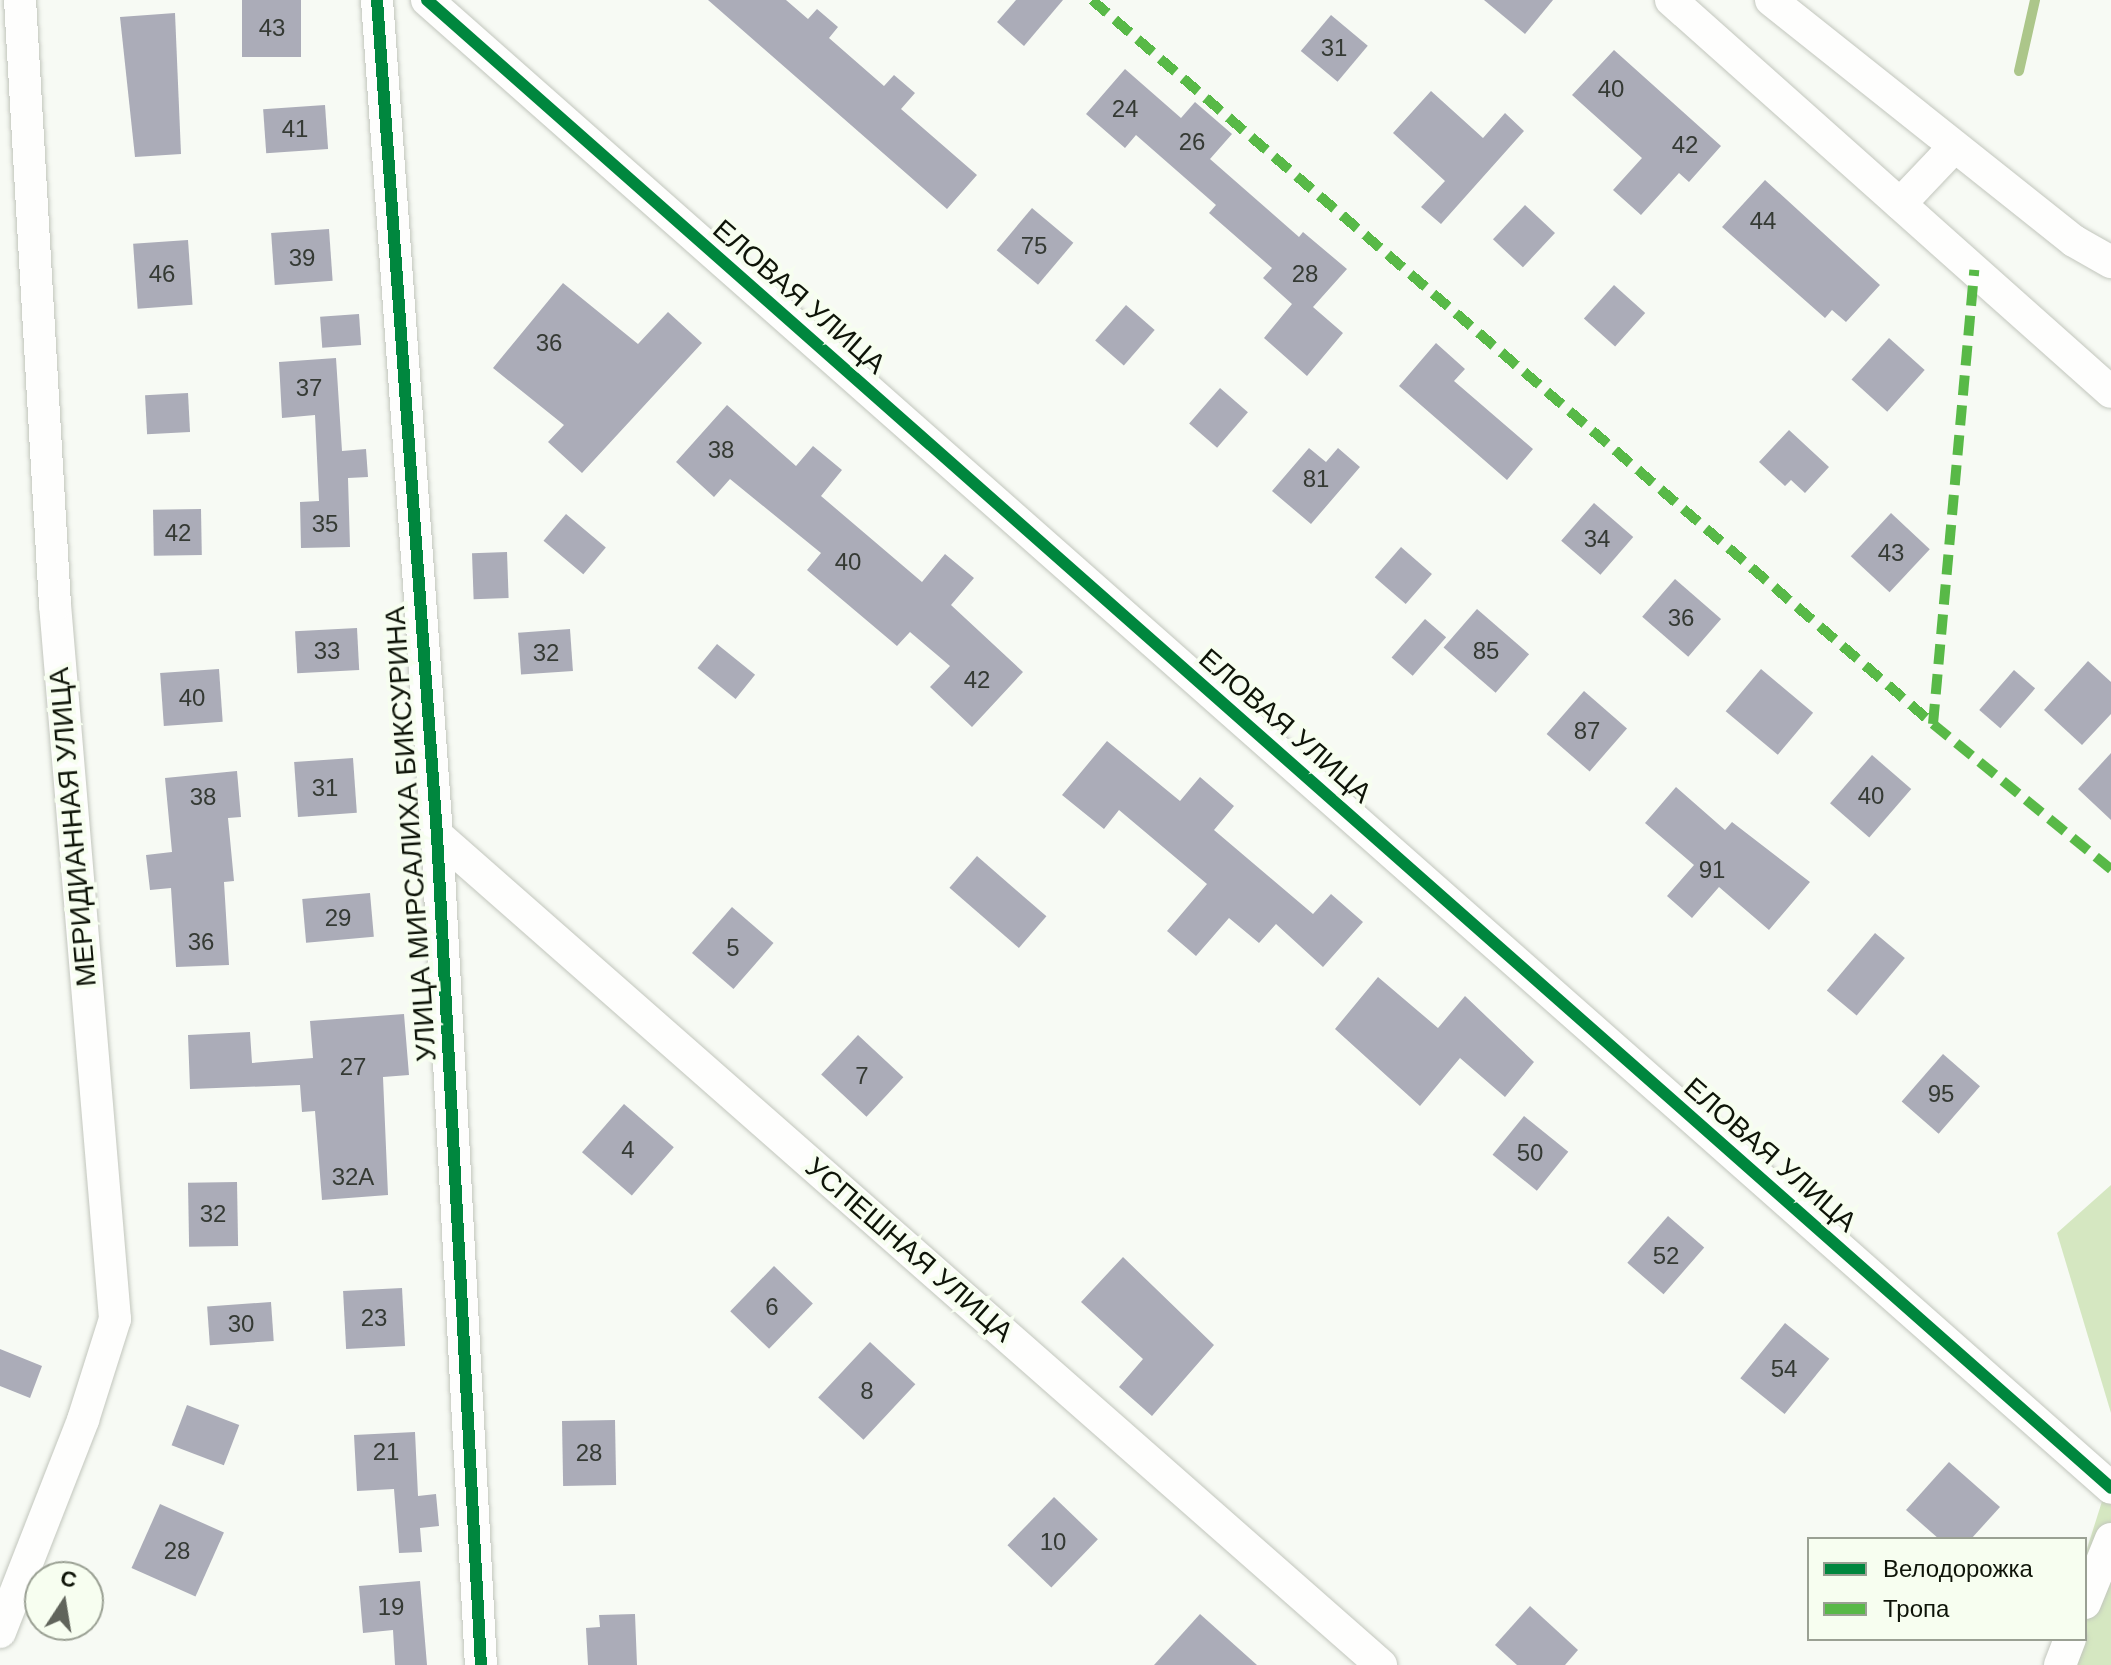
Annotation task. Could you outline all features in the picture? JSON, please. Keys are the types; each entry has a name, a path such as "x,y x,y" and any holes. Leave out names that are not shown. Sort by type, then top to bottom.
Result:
{"street":[{"name":"МЕРИДИАННАЯ УЛИЦА","path":"0,1632 83,1420 115,1319 55,605 20,0"},
{"name":"УЛИЦА МИРСАЛИХА БИКСУРИНА","path":"377,0 437,835 481,1665"},
{"name":"ЕЛОВАЯ УЛИЦА","path":"427,0 2111,1488"},
{"path":"1671,0 2111,392"},
{"path":"1771,0 1954,147 2111,262"},
{"path":"1900,204 1954,147"},
{"name":"УСПЕШНАЯ УЛИЦА","path":"437,835 1343,1651 1381,1665"},
{"path":"2087,1598 2111,1539"},
{"path":"2060,1665 2069,1641"}],"green space":[{"path":"2111,1185 2111,1413 2057,1233"},
{"path":"2111,1473 2111,1665 2050,1665 2082,1641 2087,1641 2087,1549"}],"building":[{"path":"242,0 301,0 301,57 242,57"},
{"path":"708,0 786,0 808,19 817,9 838,27 829,38 884,86 894,75 915,93 901,109 977,175 947,209"},
{"path":"1016,0 1063,0 1024,46 997,22"},
{"path":"1484,0 1553,0 1525,34"},
{"path":"175,13 181,154 135,157 120,17"},
{"path":"1331,15 1368,46 1338,82 1301,51"},
{"path":"1614,50 1721,146 1689,182 1679,173 1641,215 1613,190 1642,158 1572,95"},
{"path":"1125,69 1181,118 1195,102 1232,134 1210,159 1299,237 1303,232 1347,269 1313,307 1343,333 1307,376 1264,338 1292,304 1263,278 1272,268 1209,213 1216,205 1136,135 1125,148 1086,114"},
{"path":"1431,91 1483,138 1505,113 1524,131 1441,224 1421,207 1445,181 1393,133"},
{"path":"325,105 328,149 266,153 263,109"},
{"path":"1765,180 1880,285 1846,322 1832,310 1825,318 1722,227"},
{"path":"1525,205 1555,233 1523,267 1493,239"},
{"path":"1032,208 1073,243 1038,285 997,250"},
{"path":"329,229 333,281 275,285 271,233"},
{"path":"188,240 193,305 138,309 133,244"},
{"path":"563,283 638,344 668,312 702,343 582,473 548,442 564,425 493,368"},
{"path":"1614,285 1645,313 1615,347 1584,318"},
{"path":"1126,305 1155,330 1124,365 1095,340"},
{"path":"359,314 361,345 322,348 320,317"},
{"path":"1889,338 1925,370 1887,412 1852,380"},
{"path":"1436,343 1465,369 1454,381 1533,449 1507,480 1399,386"},
{"path":"336,358 342,451 366,449 368,477 348,478 350,547 301,548 300,502 319,501 315,415 282,418 279,362"},
{"path":"1220,388 1248,412 1217,448 1189,423"},
{"path":"188,393 190,432 147,434 145,395"},
{"path":"727,405 796,466 813,446 842,470 821,496 922,582 945,554 974,578 951,605 1023,672 972,727 930,687 950,666 910,632 897,646 807,570 821,553 730,479 714,497 676,462"},
{"path":"1789,430 1829,467 1805,493 1791,480 1785,486 1759,462"},
{"path":"1309,448 1326,462 1338,448 1360,467 1311,524 1272,491"},
{"path":"1594,503 1633,537 1600,575 1561,541"},
{"path":"201,509 202,555 154,556 153,510"},
{"path":"1891,513 1930,549 1890,592 1851,556"},
{"path":"566,514 606,547 583,574 544,541"},
{"path":"1401,547 1432,574 1406,604 1375,577"},
{"path":"507,552 509,598 474,599 472,553"},
{"path":"1675,579 1721,619 1688,657 1642,617"},
{"path":"1477,609 1529,654 1496,693 1444,647"},
{"path":"1425,619 1446,637 1413,676 1392,657"},
{"path":"357,628 359,670 297,673 295,631"},
{"path":"570,629 573,671 521,675 518,633"},
{"path":"717,644 755,675 736,699 697,668"},
{"path":"2088,661 2111,682 2111,714 2082,745 2044,710"},
{"path":"219,669 223,722 164,726 160,673"},
{"path":"1761,669 1813,713 1778,755 1726,711"},
{"path":"2014,670 2035,688 2000,728 1979,710"},
{"path":"1584,691 1627,728 1590,771 1547,734"},
{"path":"1107,741 1180,801 1200,777 1234,806 1214,830 1313,914 1331,894 1363,922 1323,967 1276,924 1259,943 1229,918 1196,956 1167,931 1207,884 1119,810 1104,829 1062,795"},
{"path":"2111,753 2111,820 2078,789"},
{"path":"1872,755 1911,789 1869,837 1830,803"},
{"path":"353,758 357,813 298,817 294,762"},
{"path":"237,771 241,817 228,818 234,881 224,882 229,965 176,967 171,888 150,890 146,855 172,852 165,778"},
{"path":"1676,787 1725,830 1732,822 1810,882 1769,930 1719,887 1692,918 1667,896 1694,865 1645,823"},
{"path":"977,856 1046,916 1019,948 949,888"},
{"path":"370,893 374,937 306,943 302,899"},
{"path":"732,907 774,943 733,989 692,953"},
{"path":"1875,933 1905,958 1857,1016 1827,990"},
{"path":"1378,977 1438,1028 1465,996 1534,1062 1505,1097 1460,1058 1420,1106 1335,1029"},
{"path":"404,1014 409,1075 383,1077 388,1195 322,1200 315,1111 302,1112 300,1085 190,1089 188,1035 250,1032 252,1063 313,1058 310,1021"},
{"path":"858,1035 903,1077 867,1117 821,1074"},
{"path":"1943,1054 1980,1086 1939,1134 1902,1102"},
{"path":"624,1104 674,1147 632,1196 582,1152"},
{"path":"1524,1116 1568,1152 1537,1191 1493,1155"},
{"path":"237,1182 238,1246 189,1247 188,1183"},
{"path":"1668,1216 1704,1247 1664,1294 1627,1263"},
{"path":"1123,1257 1214,1345 1152,1416 1119,1387 1143,1359 1081,1302"},
{"path":"774,1266 813,1304 769,1349 730,1311"},
{"path":"402,1288 405,1346 346,1349 343,1291"},
{"path":"271,1302 274,1341 210,1345 207,1306"},
{"path":"1785,1323 1829,1359 1785,1414 1740,1378"},
{"path":"870,1342 915,1384 864,1440 818,1398"},
{"path":"0,1349 42,1366 30,1398 0,1386"},
{"path":"187,1405 239,1425 224,1465 172,1445"},
{"path":"615,1420 616,1485 563,1486 562,1421"},
{"path":"415,1432 418,1496 436,1494 439,1526 420,1528 422,1552 399,1553 394,1489 357,1491 354,1435"},
{"path":"1949,1462 2000,1507 1973,1537 1937,1537 1906,1510"},
{"path":"1054,1497 1098,1539 1051,1588 1007,1545"},
{"path":"160,1504 224,1532 195,1596 132,1568"},
{"path":"420,1581 427,1665 395,1665 393,1630 363,1633 359,1586"},
{"path":"1530,1606 1578,1650 1565,1665 1517,1665 1495,1645"},
{"path":"635,1614 637,1665 588,1665 586,1628 600,1627 599,1615"},
{"path":"1200,1614 1257,1665 1154,1665"}],"waterway":[{"path":"2019,71 2035,0"}],"marked path":[{"path":"1092,0 1933,724 2111,869"},
{"path":"1933,724 1974,270"}],"cycle path":[{"path":"377,0 437,835 481,1665"},
{"path":"427,0 2111,1488"}]}
